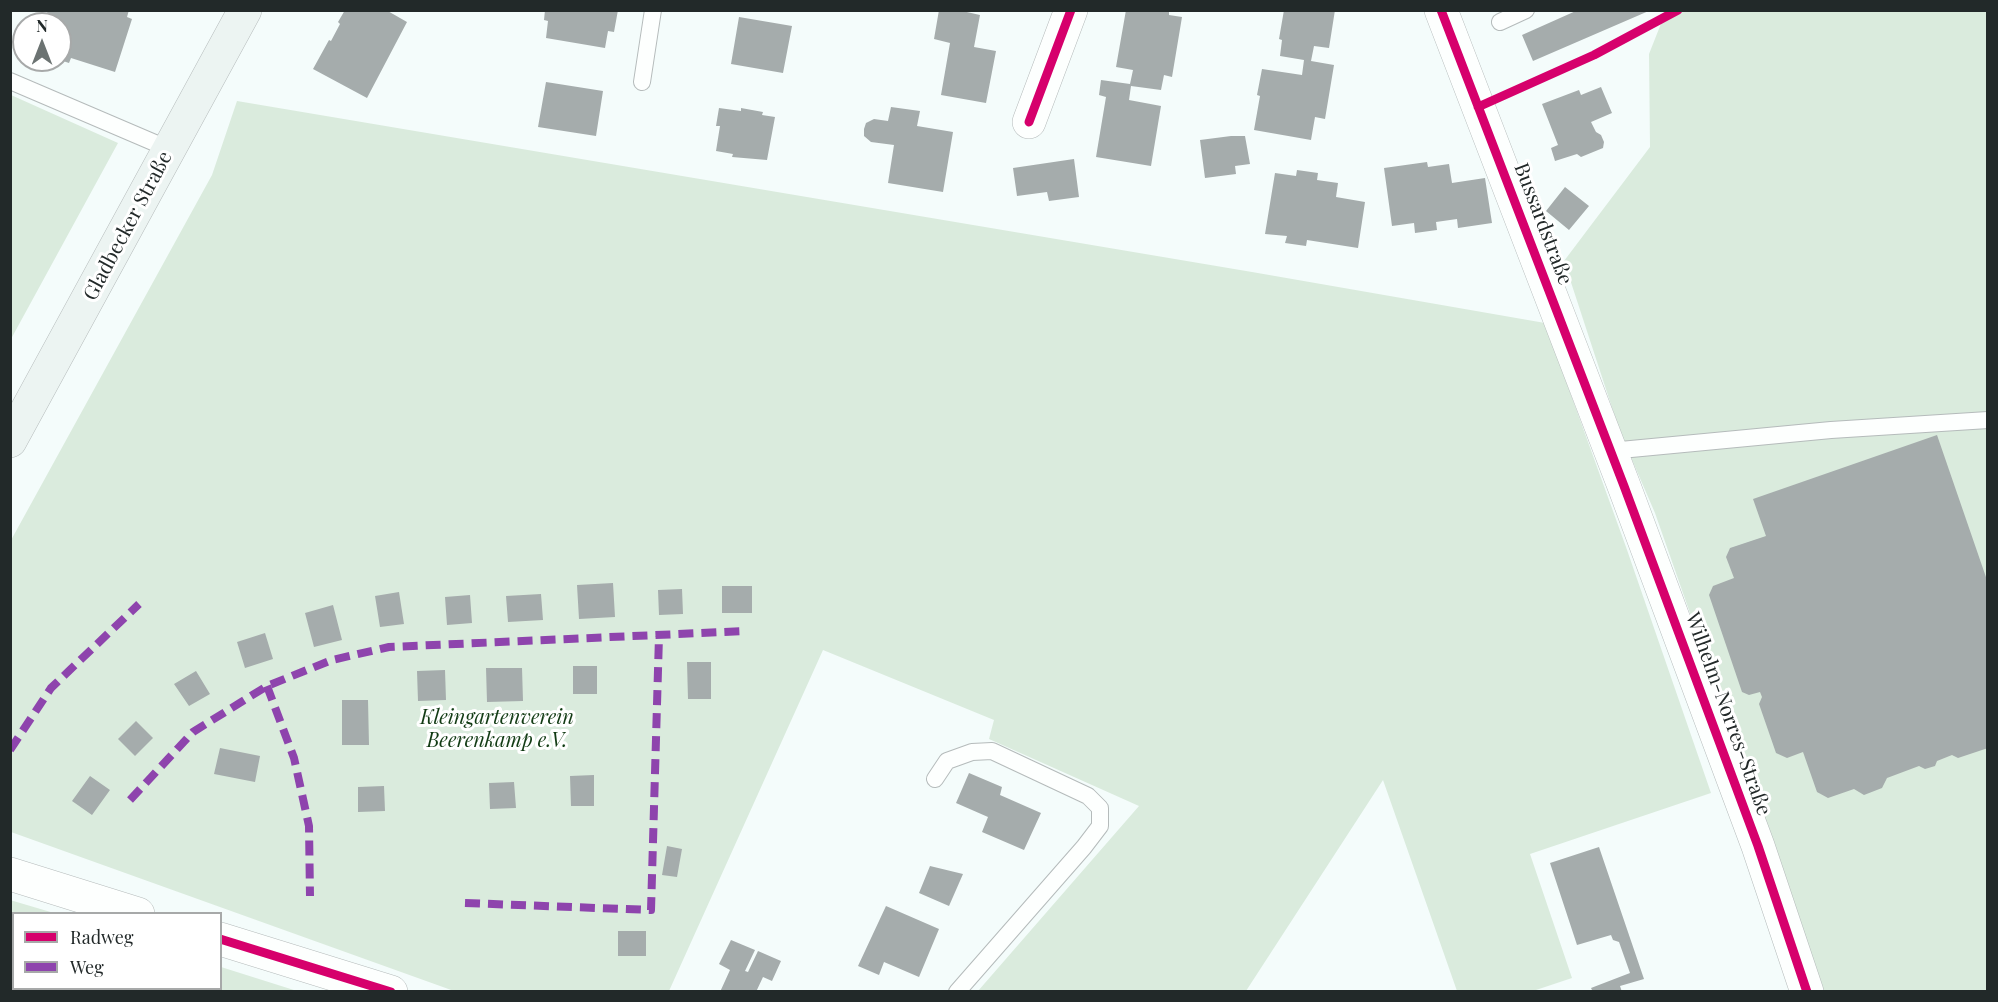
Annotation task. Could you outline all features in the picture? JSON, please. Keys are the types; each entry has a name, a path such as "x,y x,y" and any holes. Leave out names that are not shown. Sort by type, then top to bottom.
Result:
{"main road":[{"name":"Gladbecker Straße","path":"10,441 245,10"}],"street":[{"path":"1029,122 1071,10"},
{"name":"Bussardstraße","path":"1441,10 1610,451"},
{"name":"Wilhelm-Norres-Straße","path":"1610,451 1758,846 1807,992"},
{"path":"10,874 132,912"},
{"path":"222,940 391,992"}],"lane":[{"path":"642,82 653,10"},
{"path":"1500,22 1526,10"},
{"path":"10,81 169,149"},
{"path":"1610,451 1831,430 1988,420"},
{"path":"935,779 947,761 972,752 992,751 1088,796 1100,808 1100,826 1084,847 957,992"}],"green space":[{"path":"1666,11 1987,11 1987,991 1816,991 1740,756 1655,513 1620,432 1564,261 1650,147 1649,54"},
{"path":"11,95 118,143 11,339"},
{"name":"Kleingartenverein Beerenkamp e.V.","path":"237,101 1545,323 1711,793 1530,854 1572,978 1533,991 1457,991 1383,780 1246,991 978,991 1139,806 989,739 994,720 823,650 669,991 454,991 11,832 10,542 212,175"},
{"path":"10,900 51,912 12,912 12,990 222,990 222,967 297,991 11,991"}],"building":[{"path":"48,10 129,10 127,17 132,19 115,72 72,58 72,12 47,12"},
{"path":"345,10 386,10 407,22 367,98 313,69 329,40 331,41"},
{"path":"545,10 618,10 614,32 608,31 605,48 546,38 548,21 544,20"},
{"path":"939,10 958,10 980,15 974,47 996,51 986,103 941,95 950,43 934,39"},
{"path":"1126,10 1169,10 1169,15 1182,17 1172,77 1164,75 1161,90 1131,86 1129,100 1161,106 1151,166 1096,157 1106,97 1099,95 1101,80 1130,84 1133,70 1116,67"},
{"path":"1284,10 1335,10 1329,48 1314,46 1311,61 1334,65 1325,119 1315,117 1311,140 1254,130 1262,69 1302,75 1304,60 1280,56 1282,40 1279,39"},
{"path":"1578,10 1651,10 1533,61 1522,35"},
{"path":"739,17 792,26 783,73 731,64"},
{"path":"546,82 603,91 596,136 538,127"},
{"path":"1601,87 1612,113 1591,122 1596,132 1601,135 1604,142 1603,148 1581,157 1577,154 1555,161 1551,148 1558,145 1542,104 1579,90 1581,95"},
{"path":"891,107 920,111 917,126 953,132 943,192 888,183 894,145 871,142 864,136 864,129 866,123 874,119 888,121"},
{"path":"719,108 741,111 741,108 775,117 767,160 732,157 733,154 716,151 720,126 716,126"},
{"path":"1245,136 1250,164 1235,166 1236,174 1205,178 1200,140"},
{"path":"1074,159 1079,197 1049,201 1047,192 1017,196 1013,168"},
{"path":"1427,162 1428,167 1449,164 1452,183 1485,178 1492,223 1458,228 1457,219 1436,222 1437,230 1415,233 1414,223 1392,226 1384,168"},
{"path":"1297,170 1318,173 1317,180 1338,183 1336,197 1365,202 1358,248 1307,240 1306,246 1285,243 1287,236 1265,234 1275,173 1296,176"},
{"path":"1565,187 1589,206 1569,230 1546,211"},
{"path":"1937,435 1988,583 1988,748 1958,758 1952,755 1937,761 1935,766 1925,769 1919,766 1887,778 1882,788 1864,795 1854,789 1828,798 1817,792 1803,752 1787,758 1776,753 1759,704 1762,697 1760,692 1749,695 1742,692 1709,595 1713,586 1734,578 1726,557 1730,548 1766,536 1753,499"},
{"path":"613,583 615,617 579,619 577,585"},
{"path":"722,586 752,586 752,613 722,613"},
{"path":"682,589 683,614 659,615 658,590"},
{"path":"399,592 404,624 380,627 375,596"},
{"path":"541,594 543,620 508,622 506,596"},
{"path":"470,595 472,623 447,625 445,597"},
{"path":"333,605 342,640 314,647 305,613"},
{"path":"265,633 273,659 245,668 237,642"},
{"path":"687,662 711,662 711,699 688,699"},
{"path":"573,666 597,666 597,694 573,694"},
{"path":"486,668 522,668 523,701 487,702"},
{"path":"445,670 446,700 418,701 417,671"},
{"path":"196,671 210,694 189,706 174,684"},
{"path":"342,700 368,700 369,745 342,745"},
{"path":"136,721 153,738 135,756 118,739"},
{"path":"220,748 260,756 255,782 214,774"},
{"path":"969,773 1002,787 1000,795 1041,813 1024,850 982,832 988,817 956,803"},
{"path":"594,775 594,806 571,806 570,776"},
{"path":"90,776 110,790 92,815 72,801"},
{"path":"514,782 516,808 490,809 489,783"},
{"path":"384,786 385,811 358,812 358,787"},
{"path":"667,846 682,849 677,877 662,875"},
{"path":"1599,847 1644,979 1620,986 1622,992 1593,992 1591,988 1630,973 1619,942 1613,940 1611,935 1577,945 1550,863"},
{"path":"930,866 963,874 949,906 919,893"},
{"path":"886,906 939,929 919,977 884,962 879,975 858,966"},
{"path":"618,931 646,931 646,956 618,956"},
{"path":"731,940 755,950 745,971 748,972 758,951 781,961 772,981 763,977 756,992 720,992 730,970 719,964"}],"marked path":[{"path":"10,750 51,688 139,604"},
{"path":"130,800 193,732 267,686 332,660 389,647 746,631"},
{"path":"465,903 651,910 659,636"},
{"path":"267,686 294,758 309,826 310,896"}],"cycle path":[{"path":"1029,122 1071,10"},
{"path":"1441,10 1624,486 1758,846 1807,992"},
{"path":"1478,107 1594,55 1678,10"},
{"path":"222,940 391,992"}]}
